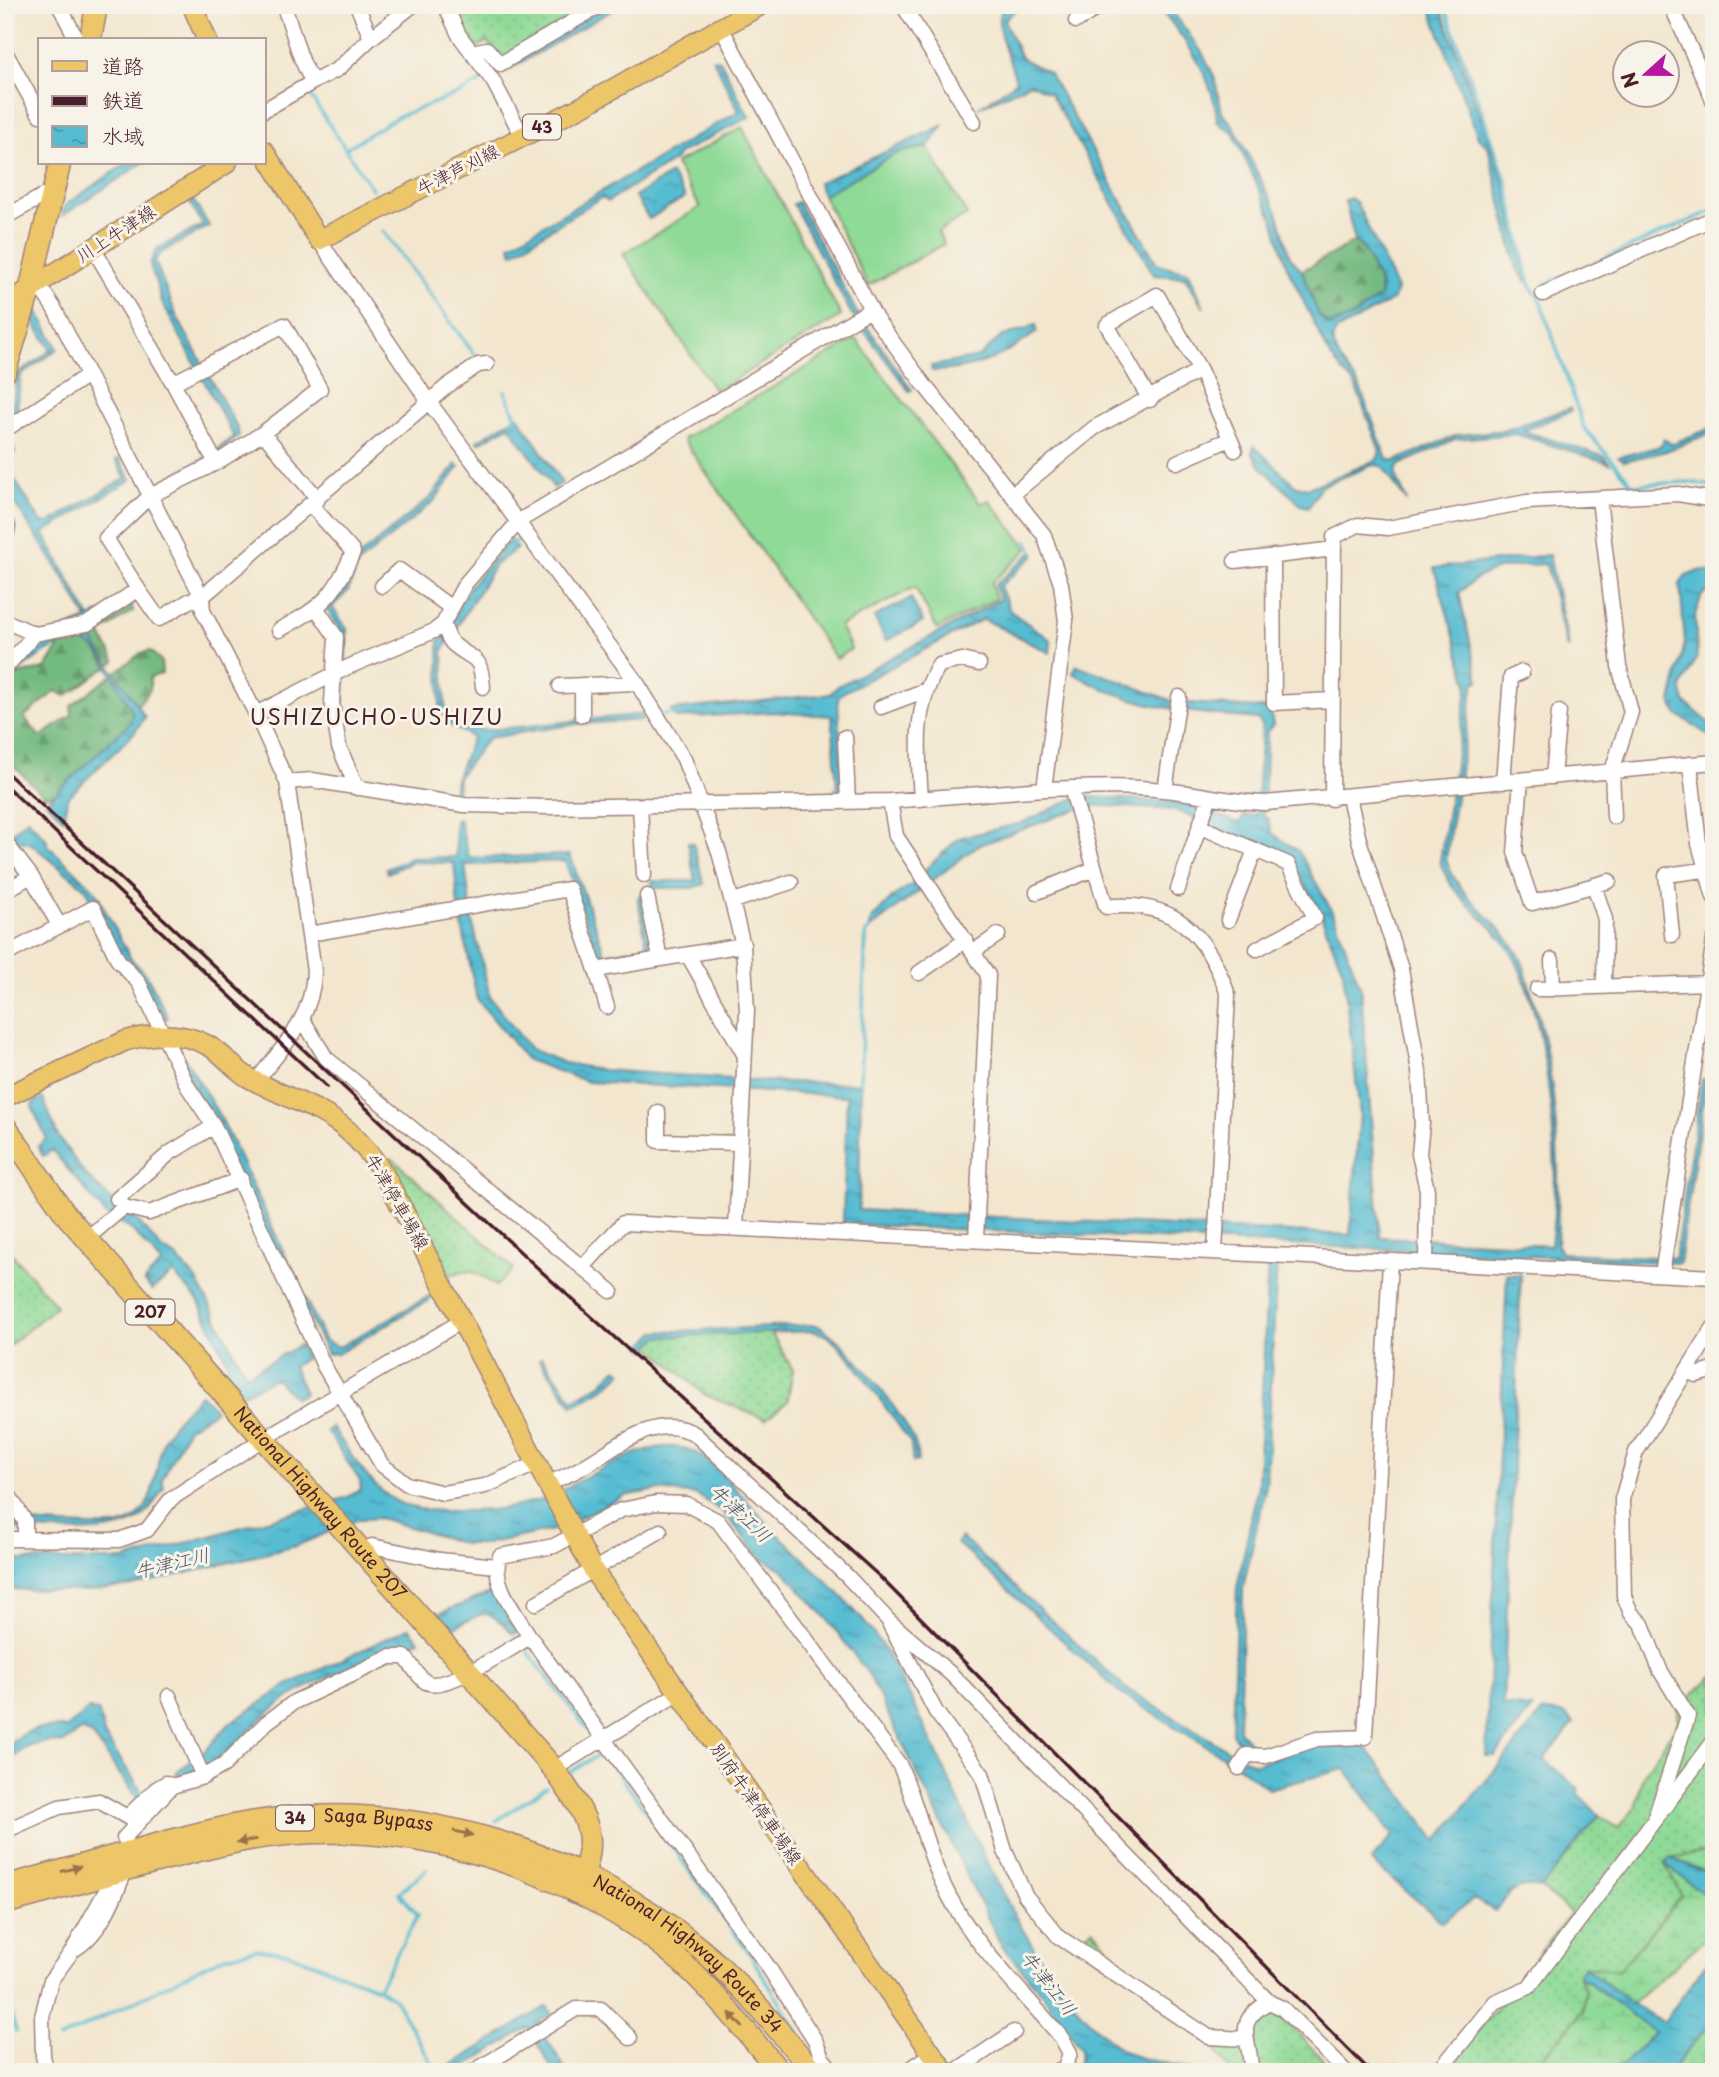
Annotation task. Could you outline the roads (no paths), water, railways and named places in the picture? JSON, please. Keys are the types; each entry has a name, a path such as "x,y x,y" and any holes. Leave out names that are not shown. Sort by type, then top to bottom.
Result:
{"highway":[{"path":"90,38 97,5"},
{"path":"5,372 30,289 60,164"},
{"name":"National Highway Route 207","path":"5,1126 46,1190 86,1239 554,1769 581,1808 588,1829 591,1850 580,1883"},
{"name":"Saga Bypass","path":"5,1886 127,1854 290,1835 370,1834 464,1851 580,1883"},
{"name":"Saga Bypass","path":"5,1903 127,1854"},
{"name":"National Highway Route 34","path":"580,1883 691,1972 780,2072"},
{"name":"National Highway Route 34","path":"580,1883 661,1919 700,1949 738,1985 814,2072"}],"main road":[{"path":"192,5 206,38"},
{"name":"牛津芦刈線","path":"319,240 523,137 761,5"},
{"path":"266,154 319,240"},
{"name":"川上牛津線","path":"5,305 225,164"},
{"name":"牛津停車場線","path":"5,1097 125,1041 163,1034 200,1042 256,1081 324,1111 346,1127 366,1147 384,1174 462,1321"},
{"path":"462,1321 548,1486"},
{"name":"別府牛津停車場線","path":"548,1486 593,1570 945,2072"}],"street":[{"path":"59,5 76,38"},
{"path":"283,5 295,33 298,60 307,86"},
{"path":"357,5 370,38"},
{"path":"266,109 338,69 370,38 414,5"},
{"path":"445,5 459,35 491,78 523,137"},
{"path":"471,52 486,49 500,64 601,5"},
{"path":"903,5 974,122"},
{"path":"1076,21 1103,5"},
{"path":"1671,5 1714,102"},
{"path":"722,29 862,315 902,357 1013,494 1048,544 1061,584 1066,621 1044,789"},
{"path":"5,52 38,111"},
{"path":"5,217 54,190"},
{"path":"1543,294 1714,218"},
{"path":"319,240 429,402 638,683 684,758 733,901 743,945 747,992 736,1228"},
{"path":"93,248 213,456"},
{"path":"30,289 44,293 88,375 202,597 203,611 256,714 286,782 314,984 303,1020 256,1081"},
{"path":"1150,400 1107,325 1157,295 1200,370 1232,445 1177,462"},
{"path":"256,714 341,670 434,631 443,624 465,584 560,495 862,315"},
{"path":"173,383 203,370 284,325 320,389 263,433 213,456 150,496 106,538 159,619 189,600 202,597 429,402 478,365 487,364"},
{"path":"1013,494 1094,428 1150,400 1200,370"},
{"path":"10,426 88,375"},
{"path":"263,433 352,552 340,582 317,609 279,630"},
{"path":"1332,799 1334,537 1358,525 1388,528 1527,502 1678,494 1714,500"},
{"path":"1599,499 1619,666 1631,712 1612,771 1614,817"},
{"path":"5,523 8,526 5,542"},
{"path":"1236,561 1334,549"},
{"path":"1273,556 1274,703 1332,700"},
{"path":"382,586 399,570 450,607"},
{"path":"5,621 35,634 87,624 138,589"},
{"path":"317,609 336,637 341,670 332,702 339,747 357,788"},
{"path":"443,624 452,643 471,654 481,666 483,687"},
{"path":"5,668 35,634"},
{"path":"921,799 917,729 926,690 939,665 962,660 979,664"},
{"path":"1503,782 1511,677 1522,672"},
{"path":"560,686 638,683"},
{"path":"582,685 582,715"},
{"path":"881,707 926,690"},
{"path":"1165,790 1179,697"},
{"path":"1553,777 1559,712"},
{"path":"845,737 848,802"},
{"path":"286,782 312,780 464,805 640,806 890,801 1097,786 1165,790 1209,799 1259,803 1332,799 1714,762"},
{"path":"1690,764 1704,870 1714,897"},
{"path":"1521,780 1515,852 1532,903 1609,881"},
{"path":"1071,788 1106,907 1133,904 1162,910 1191,929 1220,971 1228,995 1215,1252"},
{"path":"1349,797 1359,840 1403,982 1419,1071 1422,1124 1419,1154 1427,1190 1426,1262"},
{"path":"1178,889 1209,799"},
{"path":"890,801 896,836 932,886 988,975 976,1240"},
{"path":"640,806 644,875"},
{"path":"1201,827 1288,864 1315,918 1257,949"},
{"path":"7,844 32,876 59,925"},
{"path":"1228,920 1255,850"},
{"path":"1037,892 1094,869"},
{"path":"1672,935 1667,875 1704,870"},
{"path":"5,891 32,876"},
{"path":"733,901 791,882"},
{"path":"1594,885 1605,919 1604,987"},
{"path":"309,934 569,889 607,1007"},
{"path":"647,896 660,958"},
{"path":"5,955 93,908 118,960 139,983 188,1087 214,1126 241,1179 338,1394 382,1465 407,1484 443,1493 485,1486 536,1464"},
{"path":"919,973 970,946 999,935"},
{"path":"1663,1265 1714,940"},
{"path":"596,970 743,945"},
{"path":"688,955 744,1054"},
{"path":"1552,960 1553,989"},
{"path":"1537,989 1707,983"},
{"path":"303,1020 326,1058 611,1291"},
{"path":"658,1112 658,1141 738,1143"},
{"path":"86,1239 110,1219 120,1203 170,1153 214,1126"},
{"path":"120,1203 149,1213 241,1179"},
{"path":"583,1267 623,1223 1391,1261 1663,1265 1714,1277"},
{"path":"1243,1762 1317,1739 1365,1737 1391,1261"},
{"path":"5,1539 25,1531 119,1540 132,1536 155,1522 171,1499 338,1394 462,1321"},
{"path":"1656,1815 1688,1716 1660,1670 1642,1624 1631,1614 1624,1596 1622,1499 1636,1452 1714,1327"},
{"path":"1687,1371 1696,1375 1714,1370"},
{"path":"548,1486 629,1438 668,1426 682,1427 695,1434 889,1620 952,1675 1269,2001 1282,2008 1346,2072"},
{"path":"5,1489 25,1531"},
{"path":"834,2072 822,2058 815,2040 767,1965 530,1637 499,1581 496,1566 500,1556 554,1546 621,1510 656,1503 686,1504 718,1521 899,1764 915,1799 937,1871 948,1895 972,1931 1070,2053 1065,2067 1056,2072"},
{"path":"536,1603 660,1531"},
{"path":"359,1548 372,1546 440,1560 496,1566"},
{"path":"889,1620 936,1712 982,1774 1004,1851 1025,1895 1059,1937 1209,2037 1245,2039"},
{"path":"5,1831 59,1807 99,1801 127,1817 166,1783 179,1784 224,1765 266,1723 294,1702 390,1657 404,1657 426,1682 438,1684 469,1672 530,1637"},
{"path":"554,1769 679,1693"},
{"path":"169,1696 203,1776"},
{"path":"1438,2072 1494,2002 1528,1987 1714,1741"},
{"path":"74,1950 88,1942 115,1898 127,1854 179,1784"},
{"path":"47,2072 43,2056 42,2017 51,1980 74,1950 107,1889"},
{"path":"1251,2072 1245,2024 1253,2011 1269,2001"},
{"path":"473,2072 576,2009 601,2009 630,2038"},
{"path":"954,2072 1014,2032"},
{"path":"906,2072 932,2054"}],"water":[{"path":"608,5 621,5 496,77 480,58 486,56 502,69"},
{"path":"1005,5 1022,5 1004,20 1021,58 1049,73 1157,264 1189,272 1204,308 1185,277 1154,275 1050,93 1030,83 978,108 1016,82 1000,31 1000,12"},
{"path":"1157,5 1168,5 1203,54 1214,76 1222,112 1234,127 1278,214 1290,257 1302,271 1319,316 1328,325 1350,318 1380,297 1381,286 1363,248 1355,241 1345,201 1350,198 1356,202 1397,289 1394,299 1336,331 1332,340 1340,360 1359,385 1387,459 1395,461 1457,435 1506,430 1570,408 1571,411 1523,431 1603,456 1609,463 1516,434 1455,439 1399,465 1395,473 1407,502 1382,466 1373,465 1321,486 1309,507 1301,505 1260,466 1252,452 1254,446 1296,486 1308,488 1377,460 1380,451 1355,385 1330,356 1287,267 1273,219 1233,133 1217,122 1205,74 1188,45"},
{"path":"1429,5 1439,5 1442,11 1503,180 1527,282 1517,269 1488,147 1478,137"},
{"path":"713,59 720,60 749,117 678,154 675,160 608,201 602,197 513,253 510,245 739,111"},
{"path":"944,125 927,147 899,152 823,195 818,183"},
{"path":"126,164 141,164 62,216 65,205"},
{"path":"671,174 685,197 649,219 635,196"},
{"path":"192,198 209,226 161,253 155,261 176,315 237,427 239,436 204,462 156,485 206,457 234,437 163,304 150,264 157,249 203,225 188,200"},
{"path":"798,202 856,311 912,390 909,391 851,313 793,204"},
{"path":"36,308 58,349 21,375 17,411 8,437 15,452 5,462 6,440 17,375 51,350 32,319"},
{"path":"1036,325 1037,332 1000,356 962,368 932,371 931,366 979,357 1001,337"},
{"path":"518,416 562,483 554,488 509,426 479,443 477,441"},
{"path":"1714,427 1714,432 1666,451 1624,461 1619,457 1661,446 1664,439 1671,444"},
{"path":"120,459 131,480 43,533 89,616 86,617 62,575 5,489 5,464 41,522 48,523 125,478 116,460"},
{"path":"456,464 459,467 434,501 358,564 348,591 332,607 347,629 343,705 348,742 344,743 338,706 341,632 326,608 344,588 354,561 431,497"},
{"path":"510,540 517,548 495,565 443,650 445,706 452,719 472,729 488,730 642,714 643,720 577,724 488,738 458,777 457,795 453,794 456,779 472,737 448,724 440,709 439,641 449,628 466,591"},
{"path":"1033,551 1035,555 1000,586 1010,611 1051,640 1050,653 983,619 842,693 838,698 842,792 838,797 779,798 779,794 833,792 837,787 832,716 773,712 676,718 671,710 830,694 838,686 1000,600 995,585"},
{"path":"1549,555 1569,647 1567,648 1546,564 1509,567 1489,572 1459,593 1479,681 1474,683 1446,859 1469,898 1511,942 1526,973 1540,1021 1552,1084 1558,1181 1557,1245 1561,1253 1675,1258 1702,1079 1714,1080 1714,1085 1706,1085 1679,1263 843,1224 847,1096 588,1082 527,1060 477,999 458,906 454,863 412,862 387,873 386,869 411,858 456,857 455,821 459,819 469,858 570,855 605,954 647,946 638,899 640,894 645,898 653,951 600,960 565,861 465,865 472,920 490,997 530,1049 564,1063 602,1070 759,1081 861,1084 859,1210 1350,1235 1360,1114 1343,971 1317,905 1288,858 1175,810 1088,805 977,846 870,929 871,920 894,896 919,880 926,869 959,838 1022,823 1079,796 1184,803 1239,823 1245,815 1256,816 1262,725 1258,719 1185,711 1139,701 1095,685 1073,673 1077,665 1175,702 1270,709 1273,725 1267,731 1263,817 1268,819 1272,833 1299,852 1334,915 1361,989 1380,1237 1551,1245 1555,1179 1553,1140 1550,1100 1537,1024 1527,990 1508,947 1454,889 1440,861 1468,684 1434,568"},
{"path":"1701,570 1714,572 1714,588 1702,595 1695,615 1697,658 1681,688 1685,702 1714,727 1714,739 1677,714 1671,702 1685,643 1680,584 1686,576"},
{"path":"134,598 136,601 89,635 145,717 133,734 67,798 64,819 46,802 130,723 133,712 101,656 86,643 74,641 49,650 5,681 5,672 37,641"},
{"path":"911,598 923,622 886,641 874,617"},
{"path":"28,819 47,840 47,845 94,889 131,959 147,975 168,1018 162,1020 122,957 86,889 30,843 13,840 5,846 5,839"},
{"path":"688,842 693,843 704,884 692,888 652,888 652,881 695,881"},
{"path":"182,1053 223,1122 325,1341 339,1347 433,1294 434,1297 339,1353 327,1354 178,1055"},
{"path":"43,1098 58,1136 83,1172 120,1209 134,1217 162,1249 176,1257 197,1280 246,1375 300,1345 306,1358 293,1367 305,1393 295,1398 275,1378 243,1394 222,1371 229,1366 198,1300 173,1273 152,1290 144,1281 162,1263 132,1230 106,1215 52,1150 43,1156 38,1146 47,1139 32,1107 33,1103"},
{"path":"1268,1259 1277,1259 1266,1485 1243,1587 1239,1731 1251,1744 1244,1750 1232,1733 1237,1588 1258,1485"},
{"path":"1507,1274 1521,1275 1503,1705 1532,1708 1495,1756 1486,1756"},
{"path":"816,1325 856,1359 884,1394 914,1440 918,1461 913,1462 911,1443 851,1359 828,1336 814,1331 658,1337 645,1350 641,1346 656,1332"},
{"path":"542,1357 573,1400 602,1383 617,1368 622,1372 606,1387 573,1406 539,1359"},
{"path":"201,1394 216,1410 188,1428 162,1479 164,1487 141,1518 108,1530 5,1528 5,1522 11,1522 5,1512 5,1502 18,1523 110,1526 133,1520 142,1512 148,1501 167,1433"},
{"name":"牛津江川","path":"332,1427 358,1466 382,1491 405,1505 428,1510 484,1510 526,1504 554,1494 637,1453 659,1448 679,1447 706,1459 833,1587 862,1619 885,1651 911,1699 1013,1912 1042,1961 1076,2006 1115,2045 1133,2056 1196,2072 1074,2072 1080,2060 1081,2049 1040,1991 1001,1945 869,1675 828,1620 782,1569 763,1560 723,1512 697,1495 658,1490 624,1496 557,1529 485,1544 464,1544 380,1518 359,1519 296,1546 132,1586 87,1591 5,1589 5,1560 125,1560 345,1498 361,1490 360,1481 327,1431"},
{"path":"961,1537 1124,1687 1241,1758 1256,1764 1318,1743 1362,1742 1437,1841 1542,1712 1565,1714 1574,1723 1544,1760 1579,1789 1577,1793 1599,1815 1541,1888 1526,1887 1515,1890 1495,1911 1474,1899 1442,1922 1371,1861 1393,1835 1345,1769 1268,1789 1237,1765 1120,1693 957,1543"},
{"path":"495,1591 517,1633 513,1634 496,1618 484,1614 451,1629 438,1614"},
{"path":"409,1628 419,1640 398,1652 386,1651 297,1693 271,1710 209,1766 178,1778 176,1772 205,1751 229,1724 289,1684"},
{"path":"89,1709 99,1712 104,1735 142,1792 137,1798 92,1735 81,1730 64,1743 50,1742 29,1746 13,1759 10,1744 23,1734 51,1727 67,1728"},
{"path":"1670,1858 1714,1875 1714,1902 1665,1864"},
{"path":"1714,1952 1714,2018 1671,2071 1616,2072 1654,2032 1579,1975 1585,1967 1632,2004 1664,2022"},
{"path":"547,2006 552,2014 537,2023 567,2072 554,2072 528,2028 456,2072 440,2072"}],"waterway":[{"path":"1444,5 1506,180 1530,284 1541,303 1584,428 1633,485 1688,482 1714,486"},
{"path":"345,149 397,117 460,93 487,78"},
{"path":"307,91 372,189"},
{"path":"1544,285 1714,210"},
{"path":"383,231 474,354"},
{"path":"505,391 516,417 513,421"},
{"path":"510,547 523,535"},
{"path":"1027,541 1033,551"},
{"path":"662,715 674,714"},
{"path":"860,1084 866,933 870,929"},
{"path":"528,1652 594,1738"},
{"path":"570,1772 603,1752 748,1951 806,2045"},
{"path":"5,1762 15,1756"},
{"path":"496,1821 546,1787"},
{"path":"378,1988 418,1915 399,1893 426,1870"},
{"path":"59,2039 223,1957 256,1949 287,1953 378,1988 394,1998 437,2072"},
{"path":"5,1993 16,2031"}],"railway":[{"path":"5,771 542,1272 878,1575 1371,2072"},
{"path":"5,785 327,1087"}],"district":[{"name":"USHIZUCHO-USHIZU","path":"377,718"}]}
